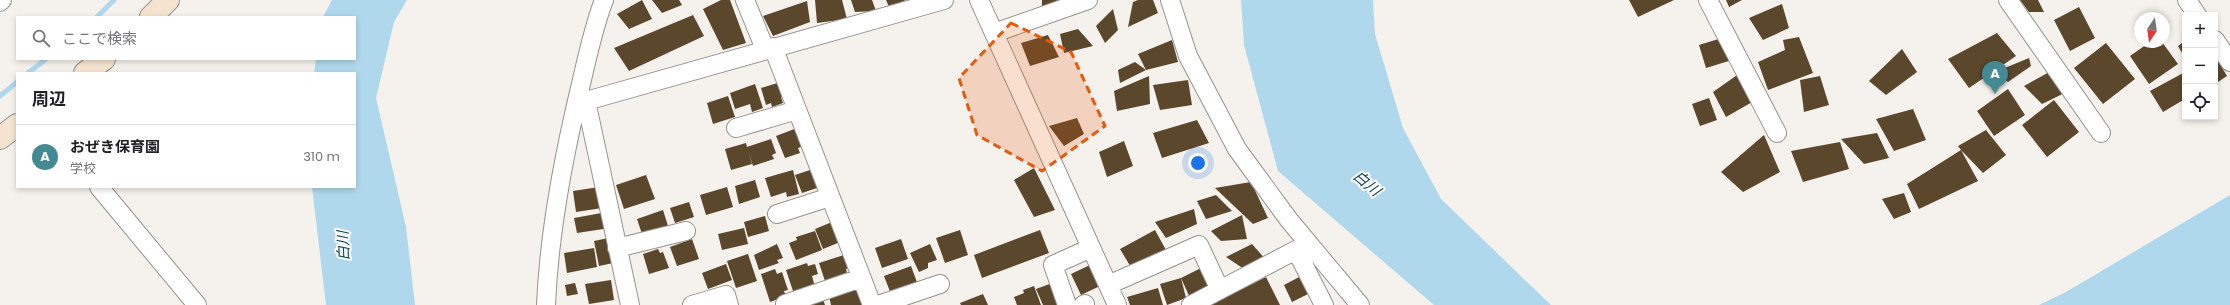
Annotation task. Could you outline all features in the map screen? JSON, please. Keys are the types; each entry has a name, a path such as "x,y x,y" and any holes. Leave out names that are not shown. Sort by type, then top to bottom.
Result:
{"main road":[{"path":"152,16 168,0"},
{"path":"86,72 103,60"},
{"path":"0,138 16,126"}],"street":[{"path":"546,305 560,183 581,99 594,30 604,0"},
{"path":"745,0 797,110 872,305"},
{"path":"581,99 944,0"},
{"path":"979,0 1117,305"},
{"path":"994,33 1088,0"},
{"path":"1170,0 1188,56 1237,148 1289,220 1360,305"},
{"path":"1708,0 1778,133"},
{"path":"2008,0 2101,133"},
{"path":"2187,0 2195,12"},
{"path":"2218,44 2230,62"},
{"path":"104,72 110,60"},
{"path":"581,99 630,305"},
{"path":"736,128 797,110"},
{"path":"100,188 197,305"},
{"path":"777,214 830,197"},
{"path":"617,248 686,231"},
{"path":"1108,285 1199,245 1220,290"},
{"path":"1067,305 1053,265 1091,248"},
{"path":"1191,305 1296,250 1324,305"},
{"path":"785,304 861,278"},
{"path":"878,305 940,284"},
{"path":"692,305 726,295 730,305"}],"highlighted area":[{"path":"1011,23 1071,52 1105,126 1042,171 977,135 959,78"}],"water":[{"name":"白川","path":"332,0 407,0 394,22 376,98 406,227 415,305 326,305 312,188 356,188 356,72 314,72 316,60 356,60 356,16 324,16"},
{"name":"白川","path":"1241,0 1373,0 1375,34 1403,128 1441,199 1551,305 1434,305 1278,171 1244,45"},
{"path":"2230,195 2230,305 2039,305 2066,292"}],"building":[{"path":"642,0 652,19 629,29 617,14"},
{"path":"652,0 679,0 682,5 662,13"},
{"path":"721,0 730,0 746,43 723,50 703,9"},
{"path":"815,0 842,0 847,19 817,23"},
{"path":"851,0 872,0 876,11 855,12"},
{"path":"886,0 906,0 889,7"},
{"path":"1042,0 1063,0 1042,7"},
{"path":"1138,0 1153,0 1158,13 1128,27 1133,2"},
{"path":"1629,0 1674,0 1638,17"},
{"path":"1726,0 1742,0 1729,7"},
{"path":"2020,0 2038,0 2044,12 2029,12"},
{"path":"807,1 810,22 773,36 763,16"},
{"path":"1782,4 1789,28 1763,40 1749,18"},
{"path":"2079,7 2095,38 2070,51 2054,20"},
{"path":"1113,9 1118,30 1105,43 1096,26"},
{"path":"693,15 704,36 629,71 614,48"},
{"path":"1078,29 1093,46 1064,53 1060,34"},
{"path":"1997,33 2016,56 1969,88 1948,59"},
{"path":"1048,35 1059,57 1030,66 1021,43"},
{"path":"1725,37 1732,60 1706,68 1699,45"},
{"path":"1799,37 1813,73 1768,90 1758,62 1785,50 1783,40"},
{"path":"1172,40 1178,62 1146,70 1138,54"},
{"path":"2106,43 2135,79 2103,104 2074,68"},
{"path":"2182,43 2182,53 2178,46"},
{"path":"2141,48 2166,48 2178,64 2149,84 2130,56"},
{"path":"1902,49 1917,72 1886,95 1869,81"},
{"path":"2029,58 2031,66 2008,82 1995,72"},
{"path":"2218,61 2227,76 2218,82"},
{"path":"1135,62 1146,70 1120,83 1118,70"},
{"path":"2062,65 2079,86 2042,104 2024,86"},
{"path":"1740,73 1754,101 1726,117 1713,92"},
{"path":"2182,74 2182,101 2163,112 2150,91"},
{"path":"1149,76 1150,104 1117,111 1114,91"},
{"path":"1820,76 1829,105 1804,112 1800,80"},
{"path":"1188,80 1192,105 1160,110 1153,85"},
{"path":"784,81 789,95 781,97 783,103 772,107 771,103 766,105 761,88"},
{"path":"755,84 763,108 752,112 750,104 735,109 730,93"},
{"path":"2008,89 2025,115 1994,136 1977,111"},
{"path":"728,96 735,117 713,124 707,103"},
{"path":"1709,98 1717,120 1700,126 1692,104"},
{"path":"2054,100 2079,132 2047,157 2022,125"},
{"path":"1913,109 1926,140 1894,151 1876,119"},
{"path":"1077,118 1084,134 1064,146 1049,126"},
{"path":"1197,120 1209,143 1162,158 1153,133"},
{"path":"797,128 804,146 798,148 800,153 785,158 776,136"},
{"path":"1986,130 2006,155 1983,173 1958,146"},
{"path":"1877,133 1889,158 1864,164 1841,139"},
{"path":"1764,135 1780,172 1743,192 1721,172"},
{"path":"771,139 776,153 772,155 774,159 753,166 749,153 752,164 731,170 725,149 746,143 747,147"},
{"path":"1124,141 1133,166 1107,177 1099,152"},
{"path":"1840,142 1849,169 1803,182 1791,151"},
{"path":"1961,150 1978,181 1919,209 1907,184"},
{"path":"816,168 823,186 802,193 795,175"},
{"path":"1034,168 1055,210 1034,217 1014,180"},
{"path":"793,170 799,194 787,197 786,192 771,197 765,178"},
{"path":"646,175 655,199 624,209 616,185"},
{"path":"755,180 760,197 739,204 735,186"},
{"path":"1251,182 1268,218 1253,224 1215,188"},
{"path":"599,187 602,208 576,212 573,191"},
{"path":"727,187 733,207 706,215 700,195"},
{"path":"1904,193 1911,212 1894,219 1882,199"},
{"path":"1216,195 1232,211 1206,219 1197,201"},
{"path":"689,202 694,217 675,223 670,208"},
{"path":"1194,209 1197,224 1166,238 1155,222"},
{"path":"663,210 668,226 642,234 637,219"},
{"path":"607,212 610,228 577,233 574,218"},
{"path":"1242,215 1247,239 1221,241 1211,231"},
{"path":"765,216 769,231 748,237 744,222"},
{"path":"837,220 845,240 823,249 815,229"},
{"path":"744,228 748,244 722,250 718,234"},
{"path":"960,230 968,255 945,263 936,238"},
{"path":"1040,230 1049,253 982,278 974,255"},
{"path":"1155,230 1166,250 1132,269 1120,249"},
{"path":"815,231 822,250 796,260 789,243 797,240 796,237"},
{"path":"613,237 618,262 599,266 594,241"},
{"path":"692,239 699,259 677,266 670,247"},
{"path":"901,239 908,259 882,268 875,248"},
{"path":"777,244 783,258 777,260 779,263 759,270 754,255"},
{"path":"930,244 937,260 928,263 928,268 919,272 910,253"},
{"path":"1252,244 1267,261 1244,269 1226,257"},
{"path":"594,248 597,267 567,273 564,253"},
{"path":"658,249 660,253 663,252 669,268 649,274 643,254"},
{"path":"748,254 757,281 736,288 727,261"},
{"path":"847,254 851,267 846,269 847,273 825,281 819,263"},
{"path":"807,263 808,266 815,264 818,274 812,276 815,287 794,294 786,270"},
{"path":"726,264 732,280 708,289 702,273"},
{"path":"1090,265 1100,286 1081,295 1071,274"},
{"path":"911,266 918,285 891,294 884,276"},
{"path":"1205,266 1215,287 1190,298 1181,278"},
{"path":"775,269 777,274 782,272 788,290 784,291 786,296 770,302 761,274"},
{"path":"1303,275 1312,292 1292,302 1284,285"},
{"path":"1266,277 1280,305 1210,305"},
{"path":"1181,278 1186,298 1167,305 1160,284"},
{"path":"611,280 614,300 589,304 585,284"},
{"path":"1055,282 1059,305 1043,305 1036,289"},
{"path":"575,283 578,294 567,296 565,285"},
{"path":"1034,286 1041,305 1017,305 1014,297 1024,293 1023,290"},
{"path":"1158,288 1163,305 1130,305 1127,297"},
{"path":"860,289 863,305 831,305 829,296"},
{"path":"983,294 988,305 961,305 960,303"},
{"path":"822,297 825,305 801,305"}],"waterway":[{"path":"98,16 114,0"},
{"path":"29,72 45,60"},
{"path":"0,96 16,83"}],"place":[{"name":"おぜき保育園","path":"1995,94"}]}
